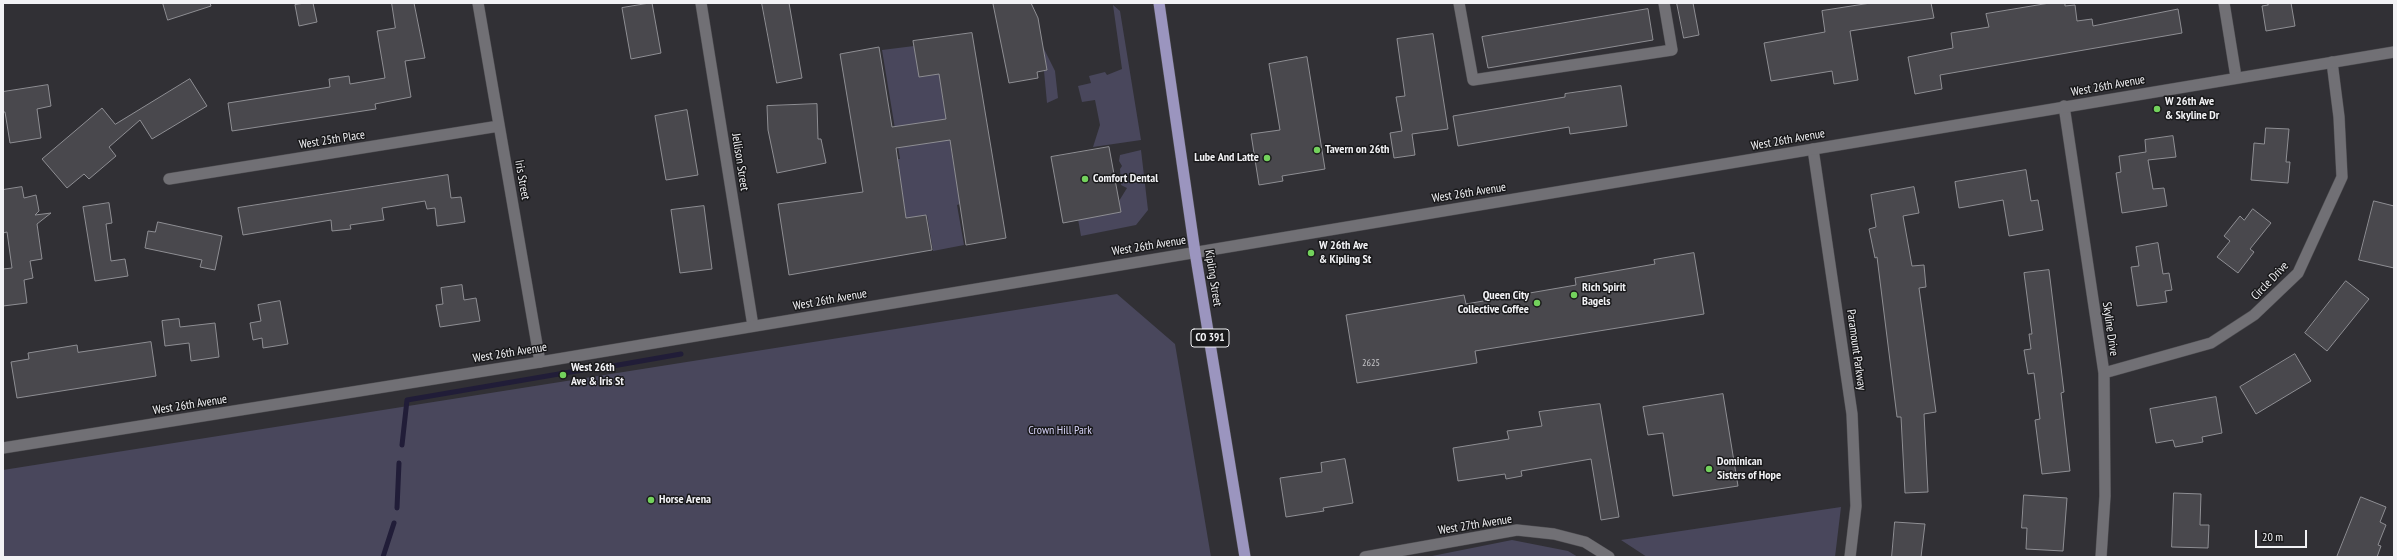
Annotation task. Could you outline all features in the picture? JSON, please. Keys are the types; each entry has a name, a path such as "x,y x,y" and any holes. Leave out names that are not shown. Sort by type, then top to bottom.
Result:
{"main road":[{"name":"Kipling Street","path":"1159,3 1195,252 1246,557"}],"street":[{"name":"Iris Street","path":"478,3 540,362"},
{"name":"Jellison Street","path":"701,3 753,326"},
{"path":"1459,3 1473,80 1672,50 1664,3"},
{"path":"2224,3 2236,76"},
{"name":"West 26th Avenue","path":"3,448 540,362 2236,76 2394,52"},
{"name":"Circle Drive","path":"2104,373 2211,343 2254,315 2298,273 2342,178 2339,117 2332,62"},
{"name":"Skyline Drive","path":"2064,106 2104,373 2105,496 2101,557"},
{"name":"West 25th Place","path":"169,179 499,126"},
{"name":"Paramount Parkway","path":"1813,148 1852,414 1856,506 1850,557"},
{"name":"West 27th Avenue","path":"1365,557 1517,530 1554,534 1585,542 1609,557"}],"green space":[{"path":"1113,5 1120,11 1141,140 1093,147 1100,125 1095,100 1082,102 1078,86 1091,83 1089,76 1105,72 1107,75 1122,69"},
{"path":"914,46 919,77 939,74 960,204 957,205 964,245 933,251 927,215 906,218 897,159 900,159 882,50"},
{"path":"1043,47 1055,71 1058,98 1047,103 1044,71 1047,70"},
{"path":"1141,150 1148,210 1136,225 1081,236 1078,219 1121,212 1119,201 1127,188 1121,185 1120,169 1122,166 1119,161 1120,155"},
{"name":"Crown Hill Park","path":"1117,294 1175,344 1211,557 3,557 3,470"},
{"path":"1841,507 1835,557 1647,557 1621,540"},
{"path":"1512,540 1568,551 1578,557 1427,557"}],"building":[{"path":"163,3 210,3 211,6 168,20"},
{"path":"313,3 317,22 299,26 295,5"},
{"path":"392,3 414,3 425,58 405,61 411,97 375,104 376,109 232,131 228,103 330,87 329,79 349,76 350,84 385,78 377,31 395,28"},
{"path":"652,3 661,53 631,59 622,8"},
{"path":"762,3 789,3 802,78 777,83"},
{"path":"1031,3 1038,18 1047,70 1037,72 1038,78 1009,83 993,4"},
{"path":"1677,3 1693,3 1699,35 1684,38"},
{"path":"1871,3 1931,3 1934,18 1850,31 1858,80 1834,84 1832,71 1771,81 1764,43 1825,32 1822,11"},
{"path":"2050,3 2065,3 2065,6 2075,5 2077,21 2092,19 2093,26 2178,9 2182,33 1940,75 1942,89 1915,94 1908,57 1953,48 1951,33 1989,27 1986,14"},
{"path":"2267,3 2291,3 2295,26 2266,31 2262,6 2268,5"},
{"path":"1648,9 1653,40 1488,68 1482,37"},
{"path":"972,33 1006,238 966,245 950,140 896,148 906,218 926,215 932,250 789,275 778,204 863,192 840,54 879,47 892,127 946,119 939,74 919,77 913,41"},
{"path":"1433,34 1448,129 1412,134 1415,155 1394,158 1390,133 1402,131 1396,97 1405,96 1397,39"},
{"path":"1307,57 1325,169 1282,176 1283,181 1259,185 1251,134 1280,130 1269,64"},
{"path":"190,79 207,106 152,139 140,120 109,147 116,156 89,179 84,174 67,188 42,159 102,108 115,124"},
{"path":"48,85 51,106 37,109 41,138 10,143 5,112 3,112 3,92"},
{"path":"1621,86 1627,126 1570,134 1569,127 1458,146 1453,116 1565,97 1565,94"},
{"path":"817,104 818,139 821,139 826,163 777,173 768,130 767,106"},
{"path":"687,110 698,175 666,180 655,116"},
{"path":"2266,128 2289,129 2286,162 2290,162 2288,183 2251,180 2254,143 2264,144"},
{"path":"2173,136 2176,157 2148,160 2153,189 2164,188 2167,206 2122,213 2116,173 2121,172 2119,156 2146,152 2145,140"},
{"name":"Comfort Dental","path":"1109,147 1121,212 1063,223 1051,157"},
{"path":"2026,170 2031,201 2038,200 2043,230 2009,236 2003,200 1959,208 1955,182"},
{"path":"448,175 451,198 461,197 465,222 437,226 435,208 427,209 425,201 382,208 384,220 350,225 351,229 332,231 331,220 243,235 238,208"},
{"path":"22,187 24,198 36,195 39,211 35,215 51,213 37,224 42,259 30,261 33,278 24,280 27,303 3,306 3,269 12,268 7,232 3,233 3,190"},
{"path":"1914,187 1919,213 1903,216 1912,266 1924,265 1926,287 1919,288 1936,412 1924,414 1928,492 1905,493 1901,417 1897,417 1877,257 1875,258 1869,229 1876,227 1871,195"},
{"path":"2374,201 2394,206 2394,268 2359,260"},
{"path":"109,203 112,223 106,224 111,261 125,259 128,276 95,281 83,207"},
{"path":"704,206 712,269 680,273 671,210"},
{"path":"2253,209 2271,223 2250,249 2254,252 2238,273 2217,257 2230,241 2224,236 2240,216 2244,220"},
{"path":"158,222 222,236 215,270 200,267 202,260 145,248 148,231 155,232"},
{"path":"2158,243 2163,274 2169,273 2172,290 2165,291 2167,302 2137,306 2131,267 2139,266 2136,247"},
{"path":"1694,253 1704,314 1475,351 1477,363 1357,383 1346,315 1464,295 1466,304 1576,285 1575,278 1655,264 1654,260"},
{"path":"2049,270 2064,392 2061,393 2070,471 2042,474 2035,420 2040,419 2034,373 2028,374 2024,350 2031,349 2029,334 2032,334 2024,273"},
{"path":"2346,281 2369,299 2327,351 2305,333"},
{"path":"462,285 464,300 476,298 480,321 440,327 436,305 443,304 441,288"},
{"path":"280,301 288,344 263,348 262,338 253,340 250,323 261,321 258,305"},
{"path":"179,319 180,327 215,323 219,357 191,361 189,343 165,346 162,321"},
{"path":"151,342 156,376 17,398 11,362 29,359 28,353 77,345 78,352"},
{"path":"2295,354 2311,381 2256,414 2240,387"},
{"path":"1723,394 1738,486 1673,496 1663,433 1648,435 1643,407"},
{"path":"2216,397 2222,433 2202,437 2203,442 2175,447 2173,440 2156,443 2150,409"},
{"path":"1600,404 1619,517 1601,520 1591,459 1521,471 1522,476 1506,479 1505,474 1458,481 1453,448 1509,439 1507,431 1542,426 1539,412"},
{"path":"1345,459 1353,503 1323,508 1324,511 1286,517 1280,478 1322,472 1321,463"},
{"path":"2174,493 2201,494 2200,525 2209,525 2208,548 2172,547"},
{"path":"2024,495 2067,498 2063,551 2026,549 2027,528 2022,528"},
{"path":"2361,497 2386,507 2380,522 2386,525 2378,545 2381,546 2377,557 2337,557"},
{"path":"1895,522 1925,524 1921,557 1892,557"}],"waterway":[{"path":"607,367 681,354"},
{"path":"402,445 407,400 588,369"},
{"path":"397,508 399,463"},
{"path":"383,557 394,523"}],"place":[{"name":"W 26th Ave & Skyline Dr","path":"2157,109"},
{"name":"Tavern on 26th","path":"1317,150"},
{"name":"Lube And Latte","path":"1267,158"},
{"name":"Comfort Dental","path":"1085,179"},
{"name":"W 26th Ave & Kipling St","path":"1311,253"},
{"name":"Rich Spirit Bagels","path":"1574,295"},
{"name":"Queen City Collective Coffee","path":"1537,303"},
{"name":"West 26th Ave & Iris St","path":"563,375"},
{"name":"Dominican Sisters of Hope","path":"1709,469"},
{"name":"Horse Arena","path":"651,500"}]}
